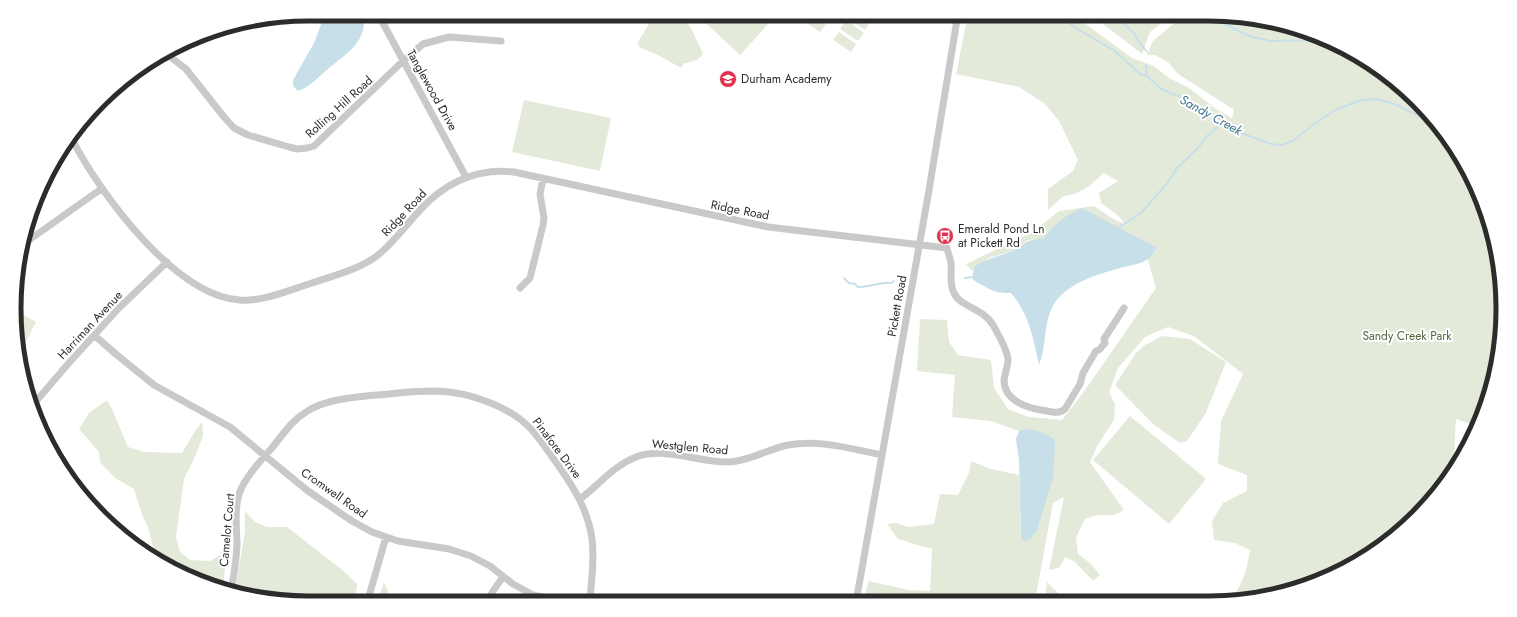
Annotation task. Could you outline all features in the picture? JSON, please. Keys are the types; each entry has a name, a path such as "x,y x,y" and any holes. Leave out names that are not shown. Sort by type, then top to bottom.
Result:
{"street":[{"name":"Tanglewood Drive","path":"382,21 466,177"},
{"name":"Pickett Road","path":"857,596 957,21"},
{"name":"Rolling Hill Road","path":"170,57 186,69 234,128 248,135 297,149 314,146 403,61 423,44 449,37 501,41"},
{"name":"Ridge Road","path":"74,142 101,189 131,226 167,262 190,281 219,296 247,300 274,295 333,276 371,260 395,239 436,194 466,177 482,172 496,171 514,172 757,225 947,248 951,262 951,283 954,294 961,302 976,309 985,316 993,325 1007,356 1004,382 1008,393 1015,400 1033,408 1054,412 1062,412 1065,409 1080,384 1083,373 1092,357 1105,343 1104,339 1124,308"},
{"path":"520,288 530,278 543,225 544,218 540,194 543,179"},
{"path":"30,239 101,189"},
{"name":"Harriman Avenue","path":"36,401 118,309 167,262"},
{"name":"Cromwell Road","path":"95,336 154,385 230,427 308,491 340,514 372,532 398,541 460,552 483,562 513,584 538,596"},
{"name":"Pinafore Drive","path":"265,456 304,412 315,406 334,401 385,394 446,392 487,402 517,416 532,430 560,468 580,499 586,513 592,540 593,560 590,596"},
{"name":"Westglen Road","path":"580,499 617,468 629,460 645,454 666,454 713,461 731,462 749,458 780,447 808,443 882,454"},
{"name":"Camelot Court","path":"232,585 236,563 239,495 243,485 265,456"},
{"path":"369,596 386,537"},
{"path":"490,596 504,577"}],"green space":[{"path":"651,21 686,21 703,54 697,60 683,64 681,68 658,55 639,47 638,42"},
{"path":"704,21 771,21 740,55"},
{"path":"804,21 822,21 826,24 820,32"},
{"path":"845,21 847,21 864,33 858,41 840,29"},
{"path":"852,21 871,21 865,30"},
{"name":"Sandy Creek Park","path":"967,21 1082,21 1132,58 1154,66 1169,78 1189,88 1216,109 1232,118 1234,109 1178,74 1168,62 1155,55 1147,55 1153,41 1177,21 1246,23 1301,36 1336,51 1384,80 1412,105 1437,133 1448,149 1474,198 1486,234 1494,271 1496,308 1494,346 1486,383 1474,419 1471,424 1456,419 1454,458 1437,484 1412,512 1384,537 1368,548 1319,574 1283,586 1246,594 1234,595 1246,570 1250,550 1235,543 1214,540 1212,521 1223,503 1247,491 1247,475 1218,464 1221,421 1243,374 1194,336 1168,327 1145,337 1118,368 1109,392 1115,404 1114,420 1097,446 1090,462 1124,510 1114,515 1097,515 1085,519 1076,537 1078,554 1091,564 1100,575 1093,581 1075,562 1065,557 1059,568 1049,570 1064,497 1053,503 1036,596 864,596 869,581 908,590 930,591 932,549 898,539 887,524 896,523 908,527 934,524 940,494 958,495 969,473 971,461 991,469 1019,475 1021,537 1023,541 1026,429 1019,431 991,421 952,417 955,375 917,371 920,319 947,320 949,342 958,355 991,360 994,388 1008,409 1029,417 1062,420 1083,393 1156,288 1148,260 1157,249 1055,225 1043,238 1028,240 1012,251 989,258 972,271 966,264 1031,233 1059,211 1094,206 1112,218 1128,226 1115,213 1101,203 1099,193 1118,181 1104,173 1088,187 1074,194 1062,197 1048,210 1048,189 1073,171 1078,160 1059,121 1045,104 1019,87 956,74"},
{"path":"1099,21 1165,21 1150,32 1142,54"},
{"path":"839,32 856,44 851,52 833,40"},
{"path":"524,100 611,118 600,171 512,152"},
{"path":"21,314 36,322 27,340 23,344"},
{"path":"1162,336 1190,339 1226,362 1206,413 1187,441 1180,443 1153,424 1115,385 1136,353 1145,345"},
{"path":"107,400 128,447 145,452 182,453 202,422 203,436 184,479 176,537 180,552 190,560 210,561 220,555 225,567 224,583 198,574 156,552 134,489 115,478 100,462 99,452 79,429 89,413"},
{"path":"1130,416 1206,479 1169,524 1093,460"},
{"path":"245,511 255,522 267,527 287,527 346,573 357,584 356,596 271,594 236,586 245,531"},
{"path":"384,582 388,592 388,596 379,596"},
{"path":"1047,582 1060,596 1046,596"}],"water":[{"path":"322,21 362,21 364,24 360,38 351,50 310,84 298,91 293,86 293,80 314,43"},
{"path":"1082,208 1157,248 1150,258 1144,261 1094,276 1074,285 1065,292 1058,299 1049,315 1039,365 1030,327 1017,301 1011,293 1000,293 994,291 973,280 974,267 1012,251 1029,241 1043,238 1055,225 1068,215"},
{"path":"1024,429 1044,433 1055,440 1055,443 1053,478 1037,530 1030,539 1023,541 1021,538 1019,460 1016,439 1019,431"}],"waterway":[{"name":"Sandy Creek","path":"1067,21 1071,25 1115,51 1140,74 1147,76 1160,88 1191,101 1212,113 1236,131 1271,144 1282,145 1294,140 1314,124 1337,109 1362,100 1377,99 1397,105 1425,120"},
{"path":"1124,21 1126,26 1135,34 1136,38 1147,52"},
{"path":"1224,24 1249,36 1270,41 1312,40"},
{"path":"1146,65 1147,76"},
{"path":"1118,228 1142,212 1169,181 1176,169 1198,148 1207,136 1223,122"},
{"path":"965,278 972,277"},
{"path":"844,278 849,283 855,284 858,287 891,283 894,281"}],"place":[{"name":"Durham Academy","path":"728,79"},
{"name":"Emerald Pond Ln at Pickett Rd","path":"945,236"}]}
